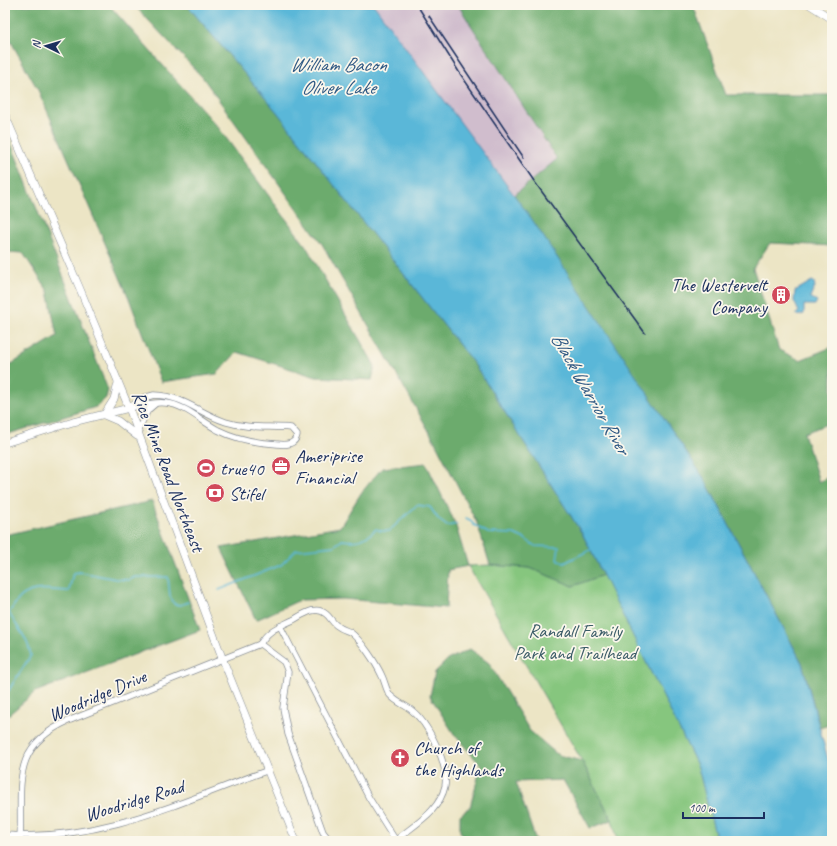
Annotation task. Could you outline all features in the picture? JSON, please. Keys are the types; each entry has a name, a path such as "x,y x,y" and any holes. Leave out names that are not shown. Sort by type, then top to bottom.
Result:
{"main road":[{"path":"810,5 832,19"},
{"name":"Rice Mine Road Northeast","path":"5,115 77,282 129,408 223,660 266,771 296,841"},
{"path":"104,415 114,399 118,382"},
{"path":"5,443 129,408"},
{"path":"104,415 118,421 131,430 140,440"}],"street":[{"path":"154,395 171,396 212,417 227,422 258,428 291,428 297,435 296,439 292,443 286,445 262,443 236,438 218,430 184,409 165,403 156,403 129,408 143,398 154,395"},
{"path":"137,432 148,410 156,403"},
{"path":"280,626 369,798 396,841 424,819 437,806 445,788 446,776 444,763 428,731 410,709 400,704 390,695 382,676 370,656 351,633 334,623 327,614 320,610 310,611 269,631 260,644 284,662 288,672 283,708 288,734 323,832 330,841"},
{"name":"Woodridge Drive","path":"20,838 23,767 30,748 44,734 68,721 223,660 243,649 260,644"},
{"name":"Woodridge Road","path":"5,834 20,838 55,835 112,826 266,771"}],"shaded area":[{"path":"374,5 458,5 557,160 514,195"}],"green space":[{"path":"5,5 109,5 218,127 306,246 375,366 372,380 316,377 237,352 217,374 161,382 128,296 38,90 5,31"},
{"path":"134,5 187,5 277,112 475,365 583,535 603,575 573,586 530,568 490,565 477,523 434,440 322,244 203,78"},
{"path":"458,5 693,5 726,95 832,95 832,246 770,243 753,268 779,350 800,360 832,347 832,422 804,433 819,482 832,475 832,724 820,728 802,663 705,480 514,195 557,159"},
{"path":"5,128 108,390 106,398 96,407 5,435 5,368 57,336 48,291 23,253 5,252"},
{"path":"426,463 455,523 468,566 448,570 446,608 343,599 300,600 256,620 221,548 340,527 361,493 382,468"},
{"path":"152,501 200,630 35,692 5,718 5,535"},
{"name":"Randall Family Park and Trailhead","path":"490,565 530,568 573,586 603,575 698,767 717,841 618,841 612,820 582,761 468,566"},
{"path":"470,649 489,663 530,731 558,755 582,761 612,820 590,828 563,780 516,782 536,841 471,841 460,832 460,815 470,807 481,766 454,734 430,696 435,672 447,660"}],"water":[{"name":"William Bacon Oliver Lake","path":"187,5 374,5 531,218 705,480 802,663 832,774 832,841 717,841 698,767 583,535 475,365 277,112"},
{"path":"812,281 814,282 815,287 810,297 817,301 815,305 804,305 804,314 798,316 796,314 799,312 794,301 795,291"}],"waterway":[{"path":"219,590 281,565 296,550 334,546 342,540 353,541 365,538 376,529 381,531 389,531 417,505 430,507 439,520 447,526 457,524"},
{"path":"466,518 474,525 488,533 514,534 535,546 559,547 557,559 564,563 592,549"},
{"path":"5,617 18,600 29,592 36,590 69,591 73,573 80,572 129,580 135,577 168,577 170,596 174,604 180,605 188,602"},
{"path":"5,696 31,655 25,638 9,613"}],"railway":[{"path":"417,5 459,72 534,181 645,333"},
{"path":"429,16 524,158"}],"place":[{"name":"The Westervelt Company","path":"781,295"},
{"name":"Ameriprise Financial","path":"281,466"},
{"name":"true40","path":"206,468"},
{"name":"Stifel","path":"215,493"},
{"name":"Church of the Highlands","path":"400,758"}],"water label":[{"name":"Black Warrior River","path":"591,393"}]}
